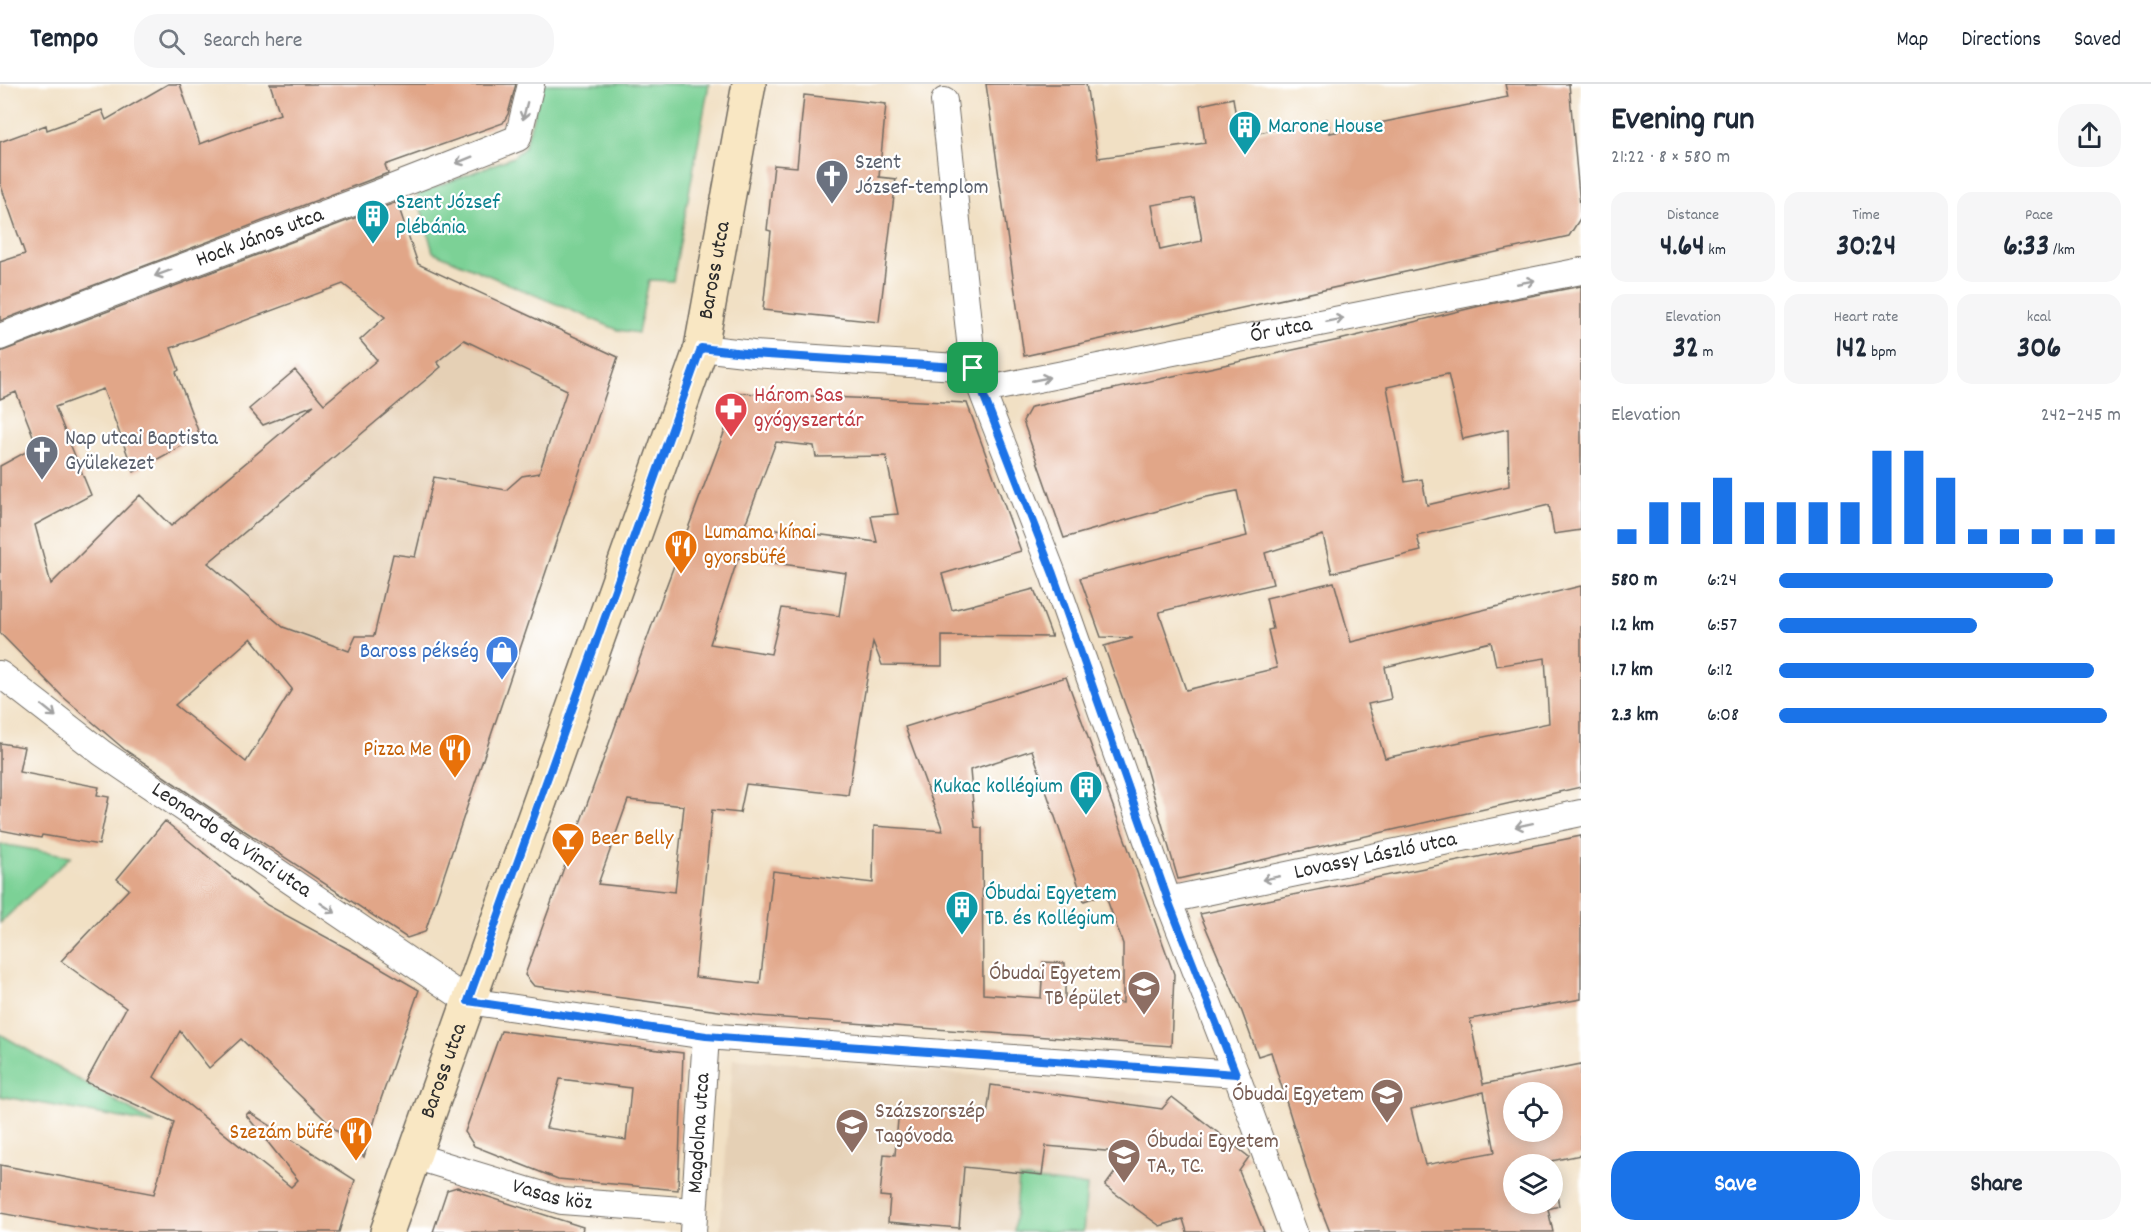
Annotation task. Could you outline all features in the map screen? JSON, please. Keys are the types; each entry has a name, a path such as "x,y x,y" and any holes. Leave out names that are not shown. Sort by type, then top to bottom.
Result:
{"street":[{"name":"Hock János utca","path":"0,336 120,289 401,186 518,138 531,84"},
{"name":"Baross utca","path":"387,1232 701,348 748,84"},
{"path":"944,101 978,379 1053,574 1168,900 1236,1074 1294,1232"},
{"name":"Őr utca","path":"701,348 978,379 1581,271"},
{"name":"Leonardo da Vinci utca","path":"1,672 102,753 468,1001"},
{"name":"Lovassy László utca","path":"1168,900 1581,813"},
{"path":"468,1001 706,1036 1236,1074"},
{"name":"Magdolna utca","path":"694,1221 706,1036"},
{"name":"Vasas köz","path":"414,1156 562,1201 694,1221"}],"shaded area":[{"path":"418,264 618,357 545,576 393,554 374,636 356,636 349,651 268,622 272,618 200,556 169,525 274,439 249,409 295,370 324,404 377,360 360,340 384,317 371,306"},
{"path":"733,1059 986,1076 1172,1097 1249,1157 1239,1171 1264,1232 720,1232"}],"green space":[{"path":"543,84 709,84 673,281 649,280 638,333 618,330 433,252 417,194 513,157 524,148"},
{"path":"0,844 71,856 0,923"},
{"path":"0,1034 155,1124 0,1096"},
{"path":"1019,1178 1087,1186 1083,1232 1014,1232"}],"building":[{"path":"168,84 180,84 200,144 280,114 270,84 516,84 508,114 503,123 385,165 388,173 0,321 0,262 25,254 0,183 0,142 46,125 47,130 102,110 106,120"},
{"path":"986,84 1086,84 1098,158 1205,143 1200,105 1233,98 1239,137 1327,119 1330,133 1508,97 1505,84 1569,84 1581,217 1569,236 1024,356","holes":["1194,198 1202,241 1160,250 1152,205"]},
{"name":"Szent József-templom","path":"804,95 886,104 879,177 896,179 879,322 763,310 771,231 767,230 774,165 797,167"},
{"path":"397,202 418,264 618,357 425,932 407,938 124,749 62,696 0,633 0,466 37,446 16,392 0,399 0,352","holes":["343,284 385,317 360,340 377,360 324,404 295,370 249,409 263,425 314,405 171,526 140,495 51,584 35,525 91,495 55,407 103,389 134,472 200,436 176,372 179,370 171,348","464,340 567,390 539,473 522,476 506,490 434,477 415,557 393,554 374,636 356,636 349,651 283,627 208,563 441,367 437,362","251,638 292,689 246,762 175,705"]},
{"path":"1581,286 1581,530 1554,534 1549,505 1417,536 1421,551 1332,573 1323,535 1265,553 1273,584 1159,612 1186,690 1277,668 1268,630 1273,629 1266,598 1334,582 1351,642 1581,586 1581,787 1178,879 1138,741 1104,646 1133,638 1101,637 1080,578 1247,536 1237,491 1202,498 1064,538 1023,421 1031,407 1339,340 1480,306","holes":["1448,374 1463,439 1508,429 1509,486 1427,505 1422,479 1405,482 1387,387","1491,642 1496,666 1545,658 1549,723 1385,758 1368,704 1391,699 1385,667"]},
{"path":"739,393 967,403 1021,551 942,574 952,610 1034,589 1052,637 942,636 942,666 882,665 873,642 848,795 746,784 740,813 712,810 695,977 760,984 773,871 873,883 874,826 943,831 905,727 1066,677 1174,974 1171,1046 756,1016 534,986 525,975","holes":["776,442 814,446 816,457 886,456 898,514 871,516 877,542 745,525","738,558 846,573 839,616 782,608 771,654 710,644","1032,750 1084,901 1105,894 1123,944 1123,1003 1065,999 1065,963 1043,962 1041,998 983,994 982,828 975,827 970,770","628,800 684,806 675,892 598,884"]},
{"path":"0,743 24,747 19,772 99,787 97,795 109,797 99,845 0,830"},
{"path":"165,821 267,905 419,990 381,1099 364,1157 241,1039 209,1068 180,1031 154,1077 291,1187 298,1180 246,1115 249,1112 355,1180 339,1232 103,1232 0,1213 0,1165 154,1194 174,1122 86,1082 126,1008 61,961 129,889 117,879"},
{"path":"1581,836 1581,999 1470,1019 1483,1084 1581,1064 1581,1155 1563,1159 1563,1154 1503,1154 1503,1214 1549,1214 1553,1232 1330,1232 1313,1189 1271,1052 1258,1056 1242,1012 1200,914","holes":["1484,1092 1495,1152 1425,1165 1411,1109"]},
{"path":"501,1031 683,1053 678,1190 558,1179 474,1146 465,1132","holes":["560,1079 631,1088 626,1140 546,1128"]},
{"name":"Óbudai Egyetem","path":"991,1085 1162,1109 1172,1097 1249,1157 1239,1171 1264,1232 1187,1232 1183,1219 1160,1226 1105,1186 1129,1153 1046,1146 1042,1175 964,1167 959,1228 888,1222 890,1197 880,1196 884,1154 895,1155 899,1108 987,1115"},
{"path":"457,1187 583,1227 582,1232 433,1232 447,1190"}],"place":[{"name":"Marone House","path":"1245,156"},
{"name":"Szent József-templom","path":"832,205"},
{"name":"Szent József plébánia","path":"373,245"},
{"name":"Három Sas gyógyszertár","path":"731,438"},
{"name":"Nap utcai Baptista Gyülekezet","path":"42,481"},
{"name":"Lumama kínai gyorsbüfé","path":"681,575"},
{"name":"Baross pékség","path":"502,681"},
{"name":"Pizza Me","path":"455,779"},
{"name":"Kukac kollégium","path":"1086,816"},
{"name":"Beer Belly","path":"568,868"},
{"name":"Óbudai Egyetem TB. és Kollégium","path":"962,936"},
{"name":"Óbudai Egyetem TB épület","path":"1144,1016"},
{"name":"Óbudai Egyetem","path":"1387,1124"},
{"name":"Százszorszép Tagóvoda","path":"852,1154"},
{"name":"Szezám büfé","path":"356,1162"},
{"name":"Óbudai Egyetem TA., TC.","path":"1124,1184"}],"route":[{"path":"701,348 753,354 973,368 1053,574 1168,900 1236,1074 706,1036 468,1001 701,348"}]}
